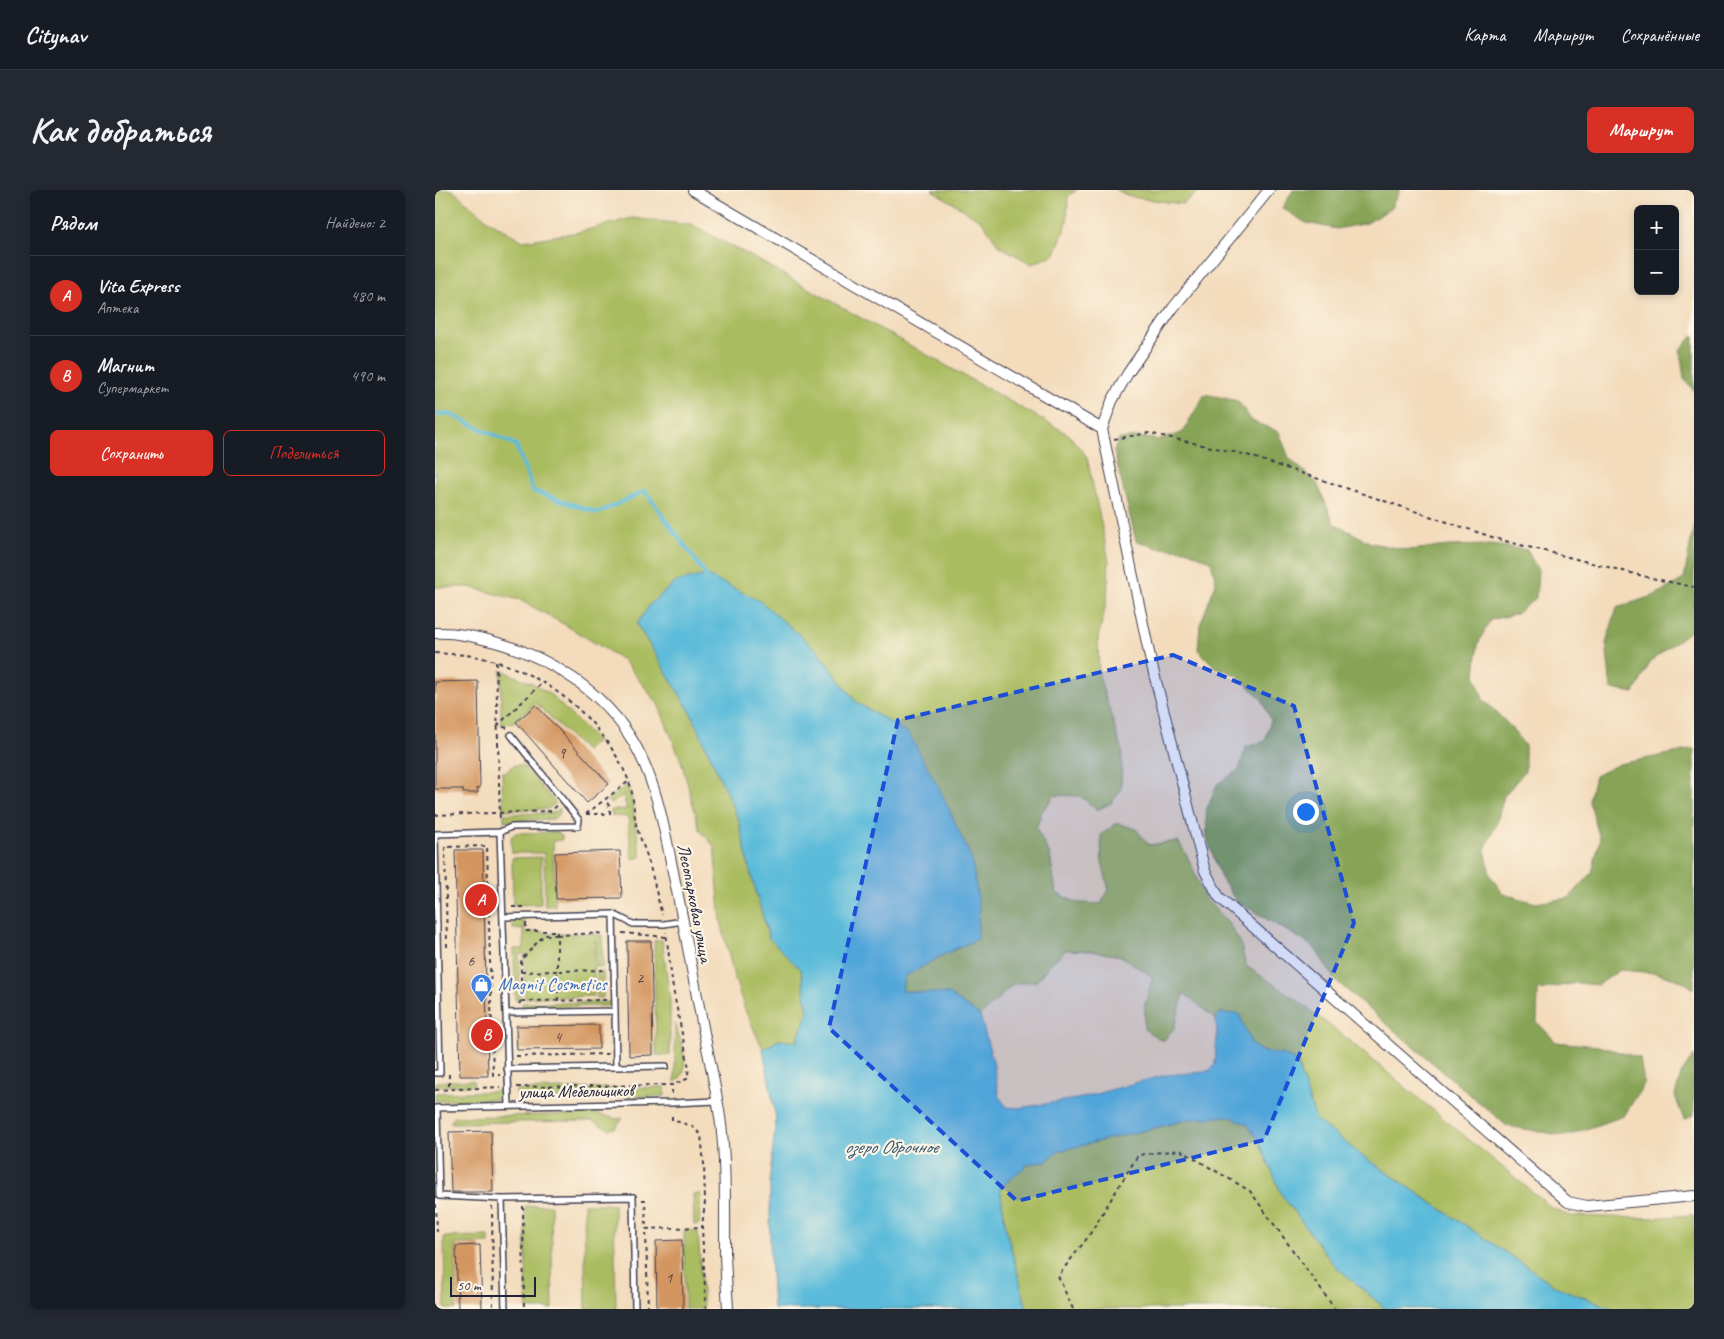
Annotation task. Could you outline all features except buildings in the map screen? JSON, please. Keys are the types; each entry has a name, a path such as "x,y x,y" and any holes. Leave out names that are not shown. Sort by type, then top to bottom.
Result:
{"street":[{"path":"693,190 1102,430"},
{"path":"1269,190 1173,308 1128,372 1111,401 1102,430 1151,662 1205,871 1219,897 1568,1202 1587,1206 1694,1196"},
{"name":"Лесопарковая улица","path":"435,633 475,637 513,647 549,663 575,679 600,700 619,720 635,745 646,770 656,799 683,921 722,1132 725,1180 725,1250 729,1309"}],"lane":[{"path":"435,1073 440,1073 435,834 500,832 511,827 579,826 579,820 511,735"},
{"path":"500,832 509,1013 509,1106"},
{"path":"503,917 613,914 633,924 664,924 683,921"},
{"path":"613,914 616,1067"},
{"path":"509,1013 615,1011"},
{"path":"510,1069 666,1066"},
{"name":"улица Мебельщиков","path":"436,1108 717,1101"},
{"path":"436,1108 439,1196 502,1199 633,1197 635,1309"},
{"path":"502,1199 505,1309"}],"path":[{"path":"1104,440 1149,433 1247,455 1501,540 1694,587"},
{"path":"435,653 472,656 496,662 543,682 586,715 611,748 629,781 641,842 646,854 664,924 673,989 689,1068 687,1079 672,1085 435,1090"},
{"path":"496,662 500,832"},
{"path":"498,725 543,682"},
{"path":"498,725 510,729"},
{"path":"605,800 610,814 585,814 629,781"},
{"path":"435,814 551,811 563,801"},
{"path":"447,953 445,847 487,846 493,1075"},
{"path":"511,907 525,907 526,931 557,931 558,1001"},
{"path":"509,1013 521,1001 521,960 545,935 613,933 667,937"},
{"path":"521,972 614,970"},
{"path":"521,1001 614,1000"},
{"path":"510,1069 512,1056 615,1054"},
{"path":"449,1068 449,1089"},
{"path":"672,1085 672,1094"},
{"path":"672,1116 672,1120 692,1126 701,1135 705,1183 702,1227 706,1309"},
{"path":"1073,1309 1058,1276 1088,1237 1138,1155 1180,1150 1250,1191 1335,1309"},
{"path":"435,1196 437,1234"},
{"path":"523,1203 524,1309"},
{"path":"648,1309 646,1229 702,1227"},
{"path":"491,1235 493,1309"}],"highlighted area":[{"path":"1173,655 1294,706 1354,923 1264,1140 1017,1201 829,1028 898,720"}],"green space":[{"path":"435,190 452,190 489,221 523,241 579,232 632,218 691,225 747,254 1068,434 1087,457 1109,561 1107,599 1098,638 1099,676 1122,752 1121,790 1111,803 1097,810 1080,796 1055,795 1042,811 1036,828 1050,855 1056,893 1078,903 1101,904 1109,890 1102,862 1101,835 1117,823 1136,829 1149,845 1178,841 1188,858 1205,899 1227,921 1240,942 1246,966 1296,999 1342,1035 1552,1208 1569,1216 1646,1218 1694,1215 1694,1309 1614,1309 1557,1287 1364,1157 1316,1120 1296,1061 1281,1054 1263,1052 1252,1045 1238,1014 1220,1013 1216,1019 1184,993 1174,1028 1163,1041 1144,1029 1145,1004 1153,977 1121,956 1092,951 1066,950 1048,966 1037,981 1013,984 980,1016 949,994 902,991 904,977 943,955 977,939 909,734 856,702 818,651 637,624 691,713 739,821 750,871 769,938 801,970 808,1012 796,1042 779,1040 763,1049 745,1010 733,973 721,921 714,846 700,830 681,760 658,704 623,660 520,600 469,587 435,587"},
{"path":"932,190 1077,190 1068,196 1067,222 1055,254 1032,264 999,246 982,221"},
{"path":"1116,190 1201,190 1182,204 1131,197"},
{"path":"1293,190 1400,190 1391,208 1367,223 1337,229 1306,223 1282,208"},
{"path":"1694,335 1694,391 1684,379 1680,349"},
{"path":"1205,394 1238,401 1252,421 1279,432 1289,458 1317,483 1334,523 1371,543 1408,550 1449,546 1493,545 1527,550 1538,570 1536,598 1516,614 1490,620 1478,644 1475,675 1483,699 1511,727 1525,746 1525,771 1504,796 1496,825 1485,849 1490,875 1503,894 1536,903 1569,898 1592,873 1600,839 1589,801 1595,776 1619,764 1694,749 1694,989 1682,981 1655,973 1620,970 1598,985 1577,983 1538,990 1537,1022 1556,1042 1598,1046 1640,1058 1644,1084 1624,1116 1566,1136 1507,1126 1335,980 1314,947 1236,901 1221,878 1207,838 1206,811 1217,784 1239,770 1246,747 1265,741 1271,720 1261,698 1237,675 1215,667 1198,650 1200,625 1216,583 1211,561 1186,550 1158,548 1136,541 1114,451 1119,439 1138,437 1158,440 1182,433"},
{"path":"1694,524 1694,628 1651,661 1634,693 1611,689 1606,643 1617,608 1655,595 1684,579"},
{"path":"501,670 532,683 550,694 597,741 585,751 536,703 514,722 501,725"},
{"path":"514,765 522,765 556,803 548,809 503,810 502,772 506,772"},
{"path":"627,785 631,796 641,857 632,859 628,817 612,816 611,810 627,809 623,795 611,804 607,800"},
{"path":"560,808 560,813 554,819 504,821 504,814 553,813"},
{"path":"556,832 562,836 562,840 553,841 555,906 545,906 544,853 512,853 511,837 516,833"},
{"path":"541,857 541,904 513,905 512,858"},
{"path":"513,920 524,920 525,932 543,932 544,934 594,933 594,935 602,935 603,967 596,967 596,941 594,941 594,996 525,998 524,954 519,954 520,1000 515,1000 514,949 524,949 524,930 513,929"},
{"path":"662,940 670,1000 670,1055 656,1055 654,941"},
{"path":"597,972 603,972 603,998 597,998"},
{"path":"612,1002 612,1006 523,1007 522,1003"},
{"path":"675,1023 685,1063 681,1077 675,1082"},
{"path":"1694,1055 1694,1115 1684,1120 1675,1096 1681,1074"},
{"path":"473,1080 474,1085 435,1086 435,1082"},
{"path":"665,1087 665,1096 521,1099 516,1094 516,1090"},
{"path":"503,1091 503,1095 499,1099 435,1101 435,1093"},
{"path":"597,1114 617,1119 623,1118 615,1128 609,1129 592,1121 450,1123 454,1117"},
{"path":"1228,1116 1246,1123 1258,1139 1282,1195 1334,1265 1386,1309 1027,1309 1006,1229 1000,1188 1027,1165 1046,1161 1059,1151 1191,1119"},
{"path":"693,1194 701,1194 699,1224 694,1225"},
{"path":"584,1204 614,1204 616,1309 586,1309"},
{"path":"551,1205 553,1309 527,1309 525,1206"},
{"path":"684,1230 698,1231 703,1309 685,1309"},
{"path":"489,1236 489,1243 455,1244 456,1309 445,1309 444,1237"}],"water":[{"name":"озеро Оброчное","path":"706,575 760,601 818,651 856,702 909,734 941,792 972,860 979,907 977,939 943,955 904,977 902,991 949,994 980,1016 993,1061 999,1097 1007,1107 1019,1108 1082,1098 1166,1075 1210,1070 1215,1065 1216,1019 1220,1013 1239,1014 1252,1045 1263,1052 1281,1054 1296,1061 1316,1120 1364,1157 1557,1287 1614,1309 1386,1309 1334,1265 1282,1195 1258,1139 1246,1123 1228,1116 1191,1119 1059,1151 1046,1161 1027,1165 1000,1188 1006,1229 1027,1309 773,1309 770,1255 770,1176 776,1119 763,1049 779,1040 797,1042 808,1012 801,970 769,938 750,871 739,821 691,713 637,624 651,603 676,582"}],"waterway":[{"path":"435,414 449,414 516,445 533,491 598,513 645,491 706,575"}],"place":[{"name":"Vita Express","path":"481,900"},
{"name":"Magnit Cosmetics","path":"482,1003"},
{"name":"Магнит","path":"487,1035"}]}
